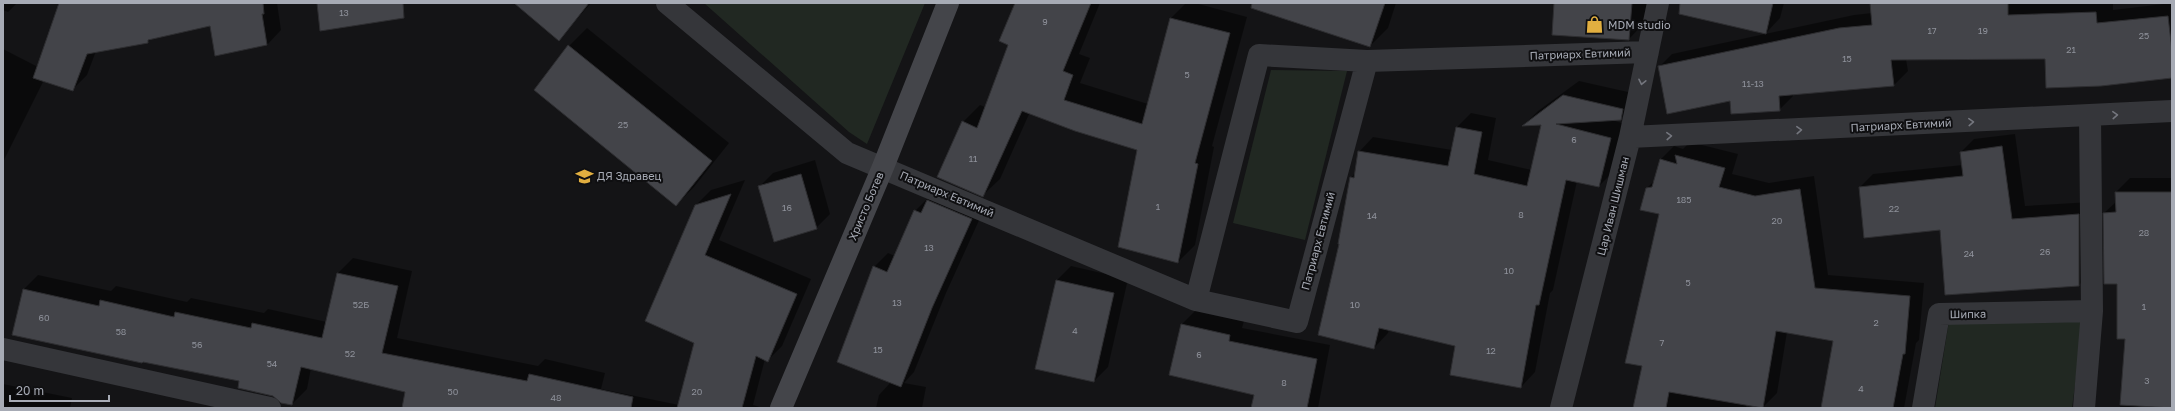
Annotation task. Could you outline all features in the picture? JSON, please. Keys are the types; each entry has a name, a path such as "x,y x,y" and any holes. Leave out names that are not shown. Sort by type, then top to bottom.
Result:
{"street":[{"name":"Патриарх Евтимий","path":"667,3 847,153 1196,300 1297,322 1367,60"},
{"name":"Христо Ботев","path":"781,408 883,167 948,3"},
{"name":"Цар Иван Шишман","path":"1561,408 1630,138 1658,3"},
{"name":"Патриарх Евтимий","path":"1196,300 1259,55 1367,60 1648,52"},
{"name":"Патриарх Евтимий","path":"1630,138 2172,111"},
{"path":"2084,408 2092,311 2090,116"},
{"name":"Шипка","path":"1923,408 1939,314 2092,311"},
{"path":"3,349 270,408"}],"shaded area":[{"path":"704,3 925,3 867,144 849,132"},
{"path":"1271,70 1347,71 1305,240 1233,223"},
{"path":"2084,317 2072,408 1935,408 1949,321"}],"building":[{"path":"59,3 263,3 264,14 262,14 267,45 215,56 210,26 148,40 148,43 87,54 73,91 33,78"},
{"path":"317,3 403,3 404,18 320,31"},
{"path":"514,3 589,3 559,41"},
{"path":"1015,3 1091,3 1063,71 1073,75 1064,100 1142,124 1170,18 1230,33 1195,163 1198,164 1178,263 1118,247 1137,150 1075,131 1022,111 983,197 937,177 962,121 977,128 1008,45 999,41"},
{"path":"1252,3 1385,3 1370,47 1251,8"},
{"path":"1554,3 1632,3 1629,40 1552,35"},
{"path":"1680,3 1773,3 1766,34 1679,14"},
{"path":"1870,3 2008,3 2008,15 2096,12 2097,23 2168,16 2172,51 2172,78 2101,86 2046,88 2045,59 1891,60 1894,86 1779,96 1780,111 1731,114 1730,101 1667,114 1658,66 1839,28 1872,25"},
{"path":"568,45 712,161 676,206 534,90"},
{"path":"1563,95 1623,109 1621,120 1556,124 1611,138 1599,187 1566,180 1539,305 1536,305 1521,388 1450,375 1455,346 1379,328 1374,349 1318,335 1339,244 1350,177 1354,178 1358,151 1448,166 1456,127 1482,132 1474,174 1527,186 1541,125 1522,126"},
{"path":"2002,146 2012,219 2079,214 2079,286 1945,295 1940,230 1864,238 1859,187 1963,176 1960,152"},
{"path":"1675,155 1725,168 1719,187 1755,196 1800,189 1815,288 1910,296 1905,354 1903,354 1893,408 1821,408 1833,341 1776,331 1763,408 1669,392 1666,408 1633,408 1642,366 1625,363 1659,214 1640,210 1646,188 1652,187 1660,159 1677,164"},
{"path":"801,174 817,229 774,242 758,186"},
{"path":"2115,192 2172,192 2172,408 2120,405 2125,339 2117,339 2117,284 2104,284 2103,213 2116,212"},
{"path":"731,194 705,255 797,294 768,362 756,356 742,408 677,408 694,343 645,321 695,205"},
{"path":"927,200 972,219 932,308 901,387 837,362 873,266 887,272 914,210 921,213"},
{"path":"337,273 398,286 382,353 527,381 529,374 633,397 631,408 402,408 405,392 301,367 292,405 281,403 273,396 238,388 239,381 142,363 12,335 23,289 99,306 100,300 174,317 175,312 251,328 252,323 322,338"},
{"path":"1056,280 1114,293 1094,382 1035,369"},
{"path":"1181,324 1230,335 1229,341 1317,359 1307,408 1251,408 1254,395 1169,375"}],"place":[{"name":"MDM studio","path":"1595,25"},
{"name":"ДЯ Здравец","path":"584,176"}]}
